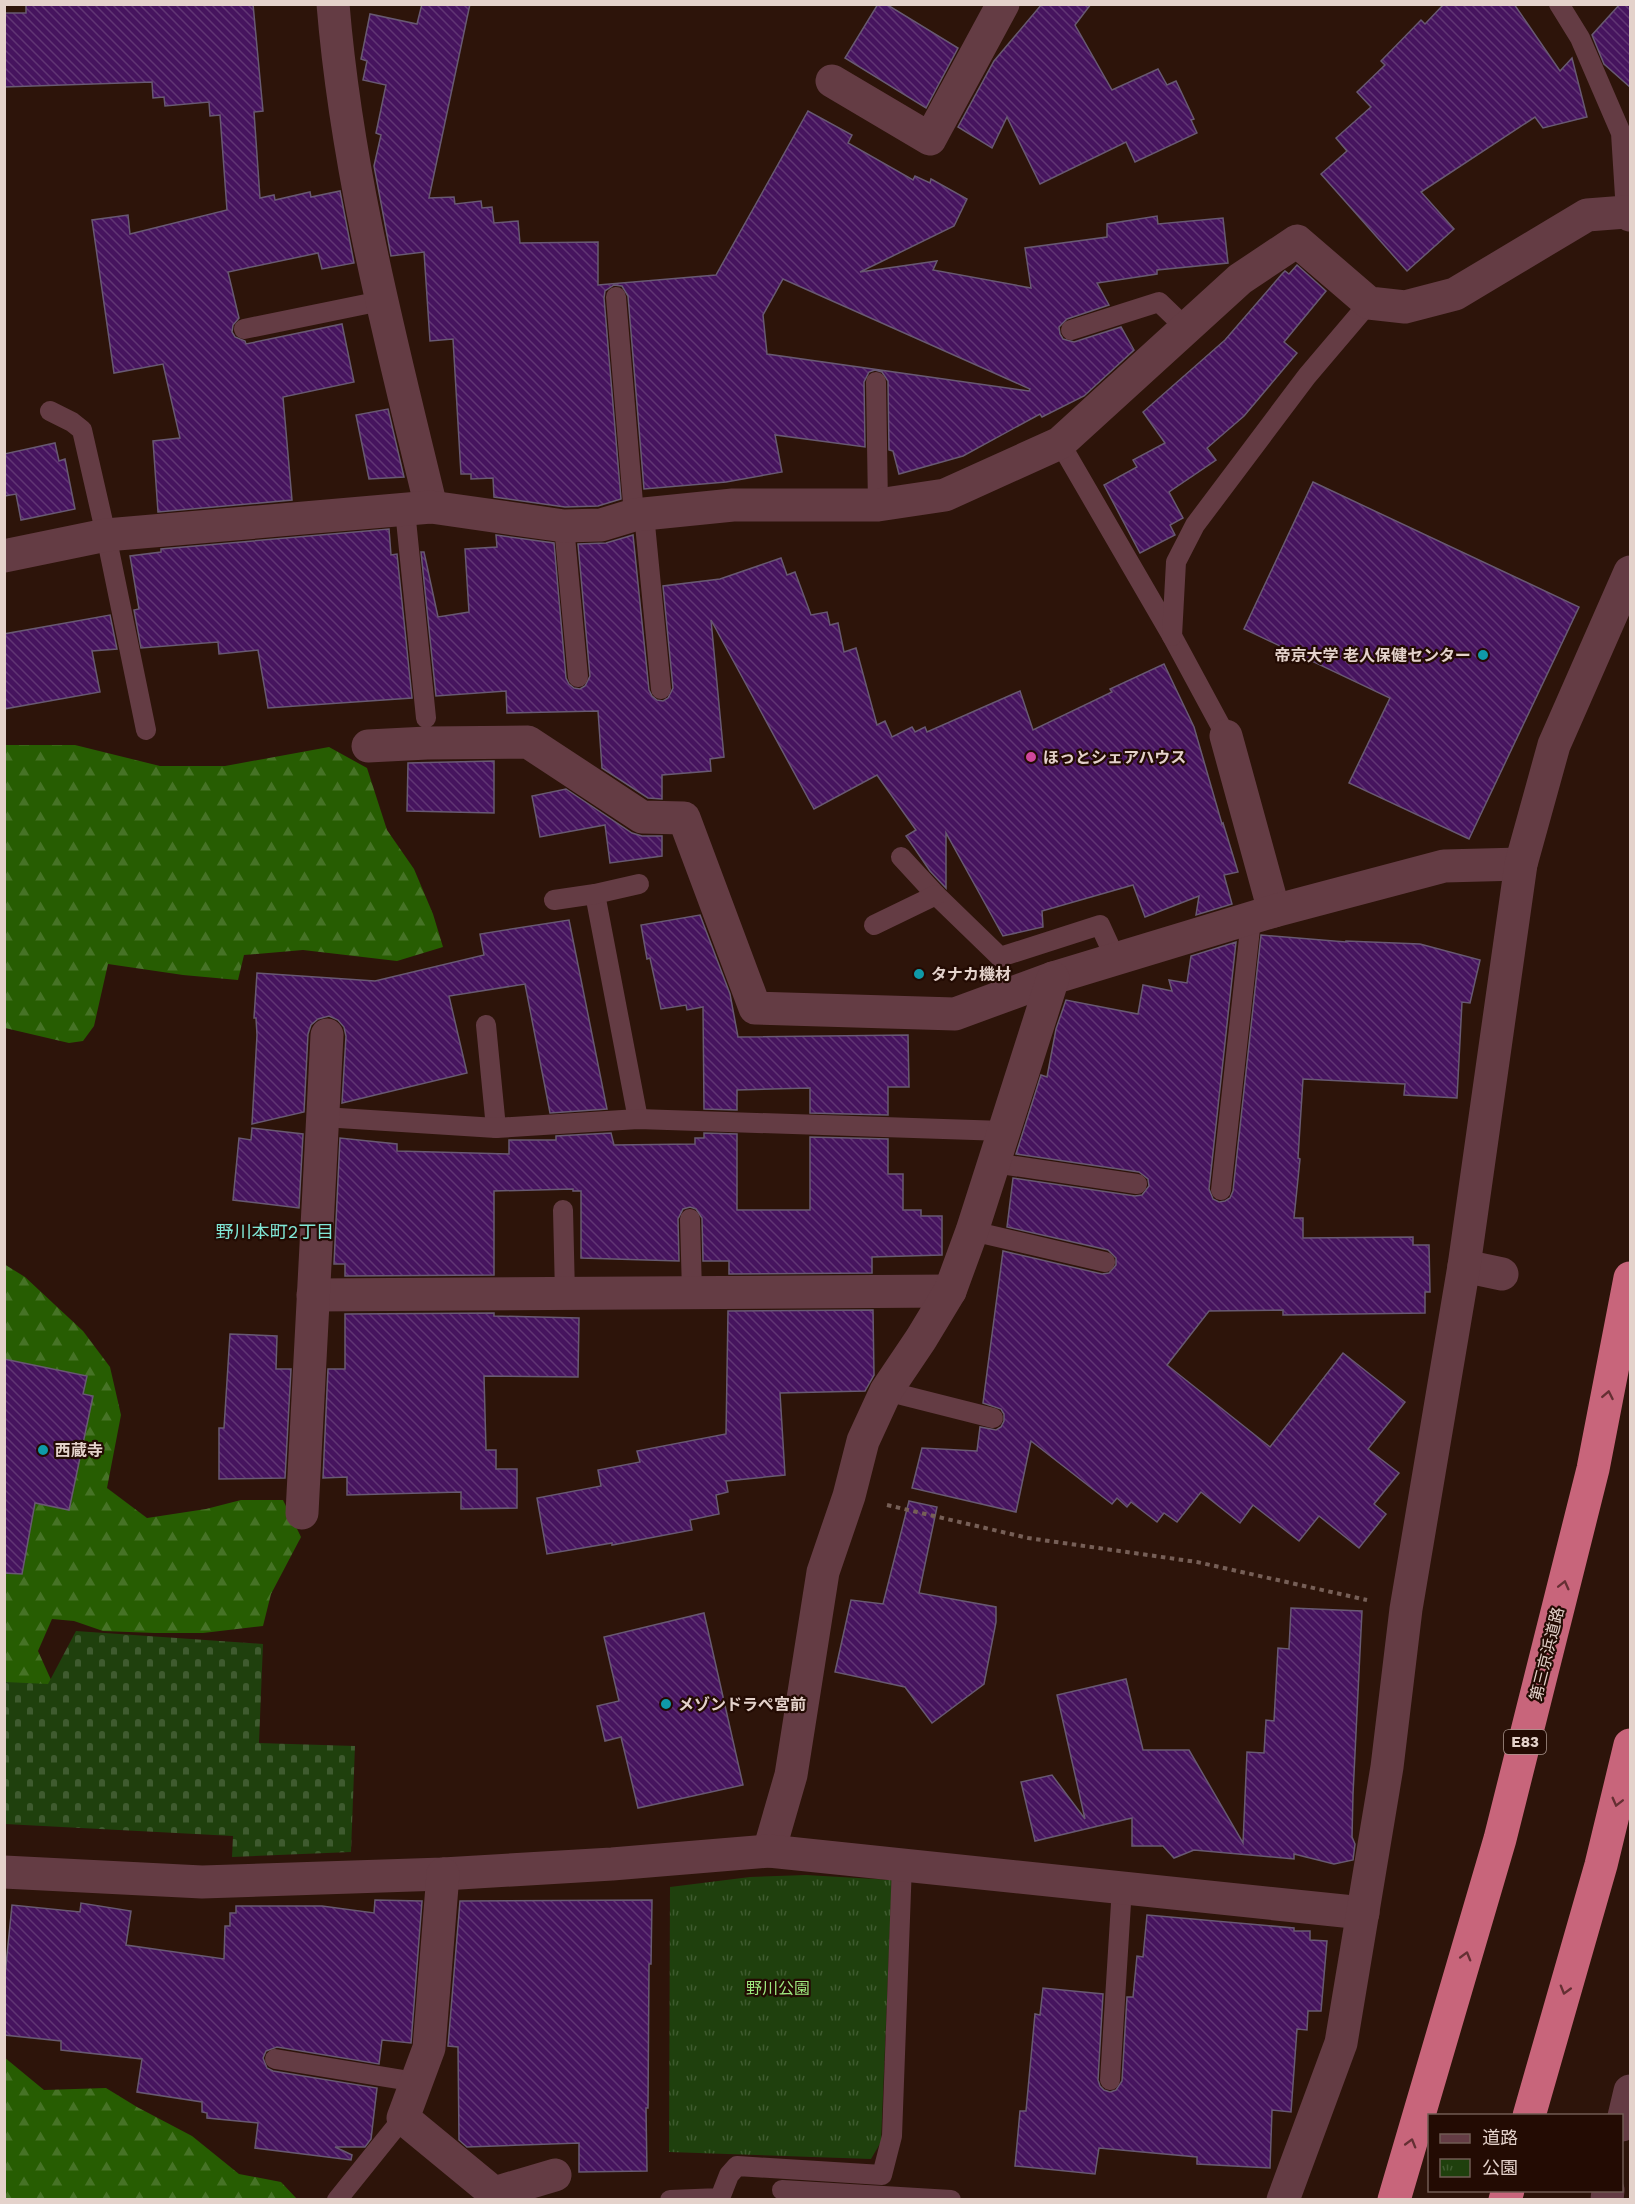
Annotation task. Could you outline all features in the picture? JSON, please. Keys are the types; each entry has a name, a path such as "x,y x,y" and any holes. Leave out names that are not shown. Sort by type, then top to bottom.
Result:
{"highway":[{"name":"第三京浜道路","path":"1394,2199 1500,1839 1593,1469 1630,1278"},
{"path":"1529,2114 1601,1865 1630,1745"}],"street":[{"path":"333,4 337,56 363,217 381,301 418,508"},
{"path":"832,81 930,139 1003,4"},
{"path":"4,556 106,535 418,508 564,526 601,525 639,514 733,505 878,505 945,495 1060,443 1240,279 1297,241 1369,303 1406,307 1455,294 1587,215 1628,214"},
{"path":"1283,2199 1341,2043 1387,1767 1406,1609 1464,1266 1521,864 1554,745 1630,572"},
{"path":"1226,736 1263,915"},
{"path":"368,746 528,742 642,817 684,818 755,1008 955,1014 1053,978 1263,915 1444,867 1521,864"},
{"path":"770,1851 791,1775 823,1572 849,1496 863,1441 886,1391 950,1291 972,1231 1053,978"},
{"path":"302,1513 327,1035"},
{"path":"1464,1266 1502,1274"},
{"path":"313,1295 950,1291"},
{"path":"4,1872 202,1882 443,1874 612,1864 770,1851 1363,1913"},
{"path":"443,1874 429,2048 403,2118 492,2196 555,2175"},
{"path":"1623,2121 1630,2091"}],"lane":[{"path":"1559,4 1580,38 1621,133 1628,214"},
{"path":"616,297 639,514 661,689"},
{"path":"244,329 381,301"},
{"path":"1071,330 1159,302 1186,328"},
{"path":"1172,636 1176,562 1195,525 1307,376 1369,303"},
{"path":"876,381 878,505"},
{"path":"50,411 82,430 146,730"},
{"path":"1060,443 1172,636 1226,736"},
{"path":"418,508 426,718"},
{"path":"564,526 578,676"},
{"path":"901,857 936,895 1000,957 1100,925 1116,960"},
{"path":"554,900 639,884"},
{"path":"595,894 638,1119"},
{"path":"874,926 936,895"},
{"path":"1221,1190 1263,915"},
{"path":"486,1026 496,1128"},
{"path":"323,1117 496,1128 638,1119 1004,1131"},
{"path":"994,1163 1137,1184"},
{"path":"562,1210 566,1294"},
{"path":"690,1219 692,1292"},
{"path":"972,1231 1105,1262"},
{"path":"886,1391 993,1418"},
{"path":"670,2199 720,2198 729,2175 736,2166 882,2175 892,2136 902,1864"},
{"path":"1110,2080 1122,1887"},
{"path":"275,2060 416,2082"},
{"path":"337,2199 403,2118"},
{"path":"782,2190 951,2199"}],"path":[{"path":"849,1496 1028,1538 1197,1562 1406,1609"}],"green space":[{"path":"4,745 75,745 160,766 225,766 329,747 367,768 387,830 414,869 433,914 443,947 397,961 303,950 244,955 238,980 108,964 94,1026 83,1041 69,1043 5,1028"},
{"path":"4,1264 25,1277 83,1331 110,1367 121,1415 107,1488 147,1518 206,1509 241,1500 283,1500 301,1537 271,1594 263,1626 203,1633 155,1633 103,1631 74,1621 52,1619 38,1651 52,1682 4,1723"},
{"path":"76,1631 263,1644 259,1743 355,1746 351,1852 232,1857 233,1836 5,1824 5,1682 48,1684"},
{"name":"野川公園","path":"806,1875 892,1880 881,2142 871,2159 669,2152 670,1887 750,1877"},
{"path":"4,2057 44,2090 106,2088 192,2136 239,2174 281,2182 297,2199 5,2199"}],"building":[{"path":"26,4 253,4 263,111 254,112 260,198 274,195 275,200 310,192 311,197 340,191 354,263 322,269 318,253 228,272 239,318 233,325 232,332 235,337 245,341 246,344 342,324 354,382 283,397 292,500 158,512 153,441 180,438 163,364 114,373 92,220 128,215 130,234 227,210 220,115 210,116 209,102 165,106 164,97 153,98 152,82 4,87 4,13 26,13"},
{"path":"422,4 470,4 429,198 454,197 455,204 481,201 482,208 492,207 494,223 518,221 520,243 598,242 598,285 716,275 808,111 852,135 848,143 913,180 915,176 930,183 931,179 967,199 954,226 860,272 937,261 933,270 1031,288 1025,248 1107,237 1107,224 1157,216 1158,224 1223,218 1228,263 1157,270 1157,274 1097,283 1109,305 1067,319 1059,327 1060,334 1063,339 1074,342 1121,327 1134,350 1084,396 1042,417 1040,414 963,456 899,474 893,451 889,450 888,381 882,372 875,370 869,372 864,382 865,447 775,435 782,472 726,482 644,489 628,296 622,286 614,285 605,291 604,298 621,499 598,506 565,507 494,497 493,478 471,479 471,474 461,474 453,339 430,341 424,252 391,256 374,166 381,135 376,133 386,85 363,80 367,61 361,59 370,14 417,24","holes":["783,279 1030,389 1029,391 767,354 763,315"]},
{"path":"878,4 886,4 958,48 926,108 845,58"},
{"path":"1042,4 1091,4 1075,25 1112,90 1158,69 1167,85 1176,81 1194,119 1191,120 1197,133 1135,162 1126,142 1040,184 1007,117 992,148 958,127 994,61"},
{"path":"1444,4 1514,4 1560,71 1572,58 1587,117 1543,128 1535,117 1421,192 1454,229 1407,271 1321,174 1347,151 1336,138 1371,107 1357,92 1385,65 1381,61 1421,20 1425,24"},
{"path":"1620,4 1630,4 1630,87 1604,64 1592,35"},
{"path":"1297,265 1326,291 1284,342 1297,353 1244,416 1207,448 1216,460 1169,492 1183,518 1170,525 1175,535 1140,553 1104,485 1137,467 1133,460 1165,443 1143,412 1225,340 1282,274 1285,271 1289,274"},
{"path":"388,409 404,477 369,479 356,415"},
{"path":"55,443 59,461 65,459 75,509 21,520 16,494 4,496 4,454"},
{"name":"帝京大学 老人保健センター","path":"1313,482 1579,607 1469,839 1349,783 1390,698 1244,629"},
{"path":"389,529 391,555 397,554 412,698 268,708 258,650 219,654 218,642 141,648 134,610 139,609 130,556 161,552 161,549"},
{"path":"496,535 554,543 566,678 574,688 580,689 585,686 590,676 578,544 606,543 633,535 649,690 657,700 663,701 668,698 673,688 663,586 720,579 781,558 787,575 795,572 811,615 827,612 830,625 838,623 844,652 856,648 877,725 885,721 892,737 912,727 915,732 925,727 927,732 1020,691 1033,730 1112,692 1110,689 1164,664 1194,727 1238,872 1224,875 1232,904 1196,915 1199,896 1145,917 1133,885 1042,911 1043,927 1003,936 946,833 946,888 930,871 906,836 916,830 877,775 814,809 711,620 724,757 710,759 711,771 662,775 662,799 648,798 602,768 598,711 507,713 506,691 436,696 421,552 424,552 438,617 469,612 465,549 497,547"},
{"path":"110,615 117,649 92,651 100,692 4,709 4,634"},
{"path":"494,761 494,813 407,811 408,763"},
{"path":"566,789 632,833 642,836 662,836 662,856 610,863 605,825 540,837 532,796"},
{"path":"700,915 730,994 738,1037 908,1035 909,1087 888,1087 888,1115 810,1113 810,1088 737,1090 737,1110 704,1109 703,1007 687,1010 686,1005 661,1009 650,958 647,959 641,925"},
{"path":"569,920 607,1109 550,1113 525,984 449,996 467,1073 342,1103 346,1036 344,1027 338,1020 329,1016 318,1019 311,1025 308,1034 304,1112 252,1124 257,1035 256,1018 254,1018 257,973 375,981 484,955 480,934"},
{"path":"1261,935 1346,942 1420,944 1480,960 1470,1003 1462,1002 1457,1098 1404,1095 1405,1084 1303,1079 1298,1158 1300,1159 1294,1218 1303,1218 1303,1238 1413,1237 1413,1245 1429,1245 1430,1292 1425,1292 1425,1313 1283,1315 1283,1310 1209,1311 1167,1365 1270,1447 1343,1353 1405,1402 1368,1449 1399,1473 1374,1504 1386,1514 1359,1548 1319,1516 1299,1541 1253,1505 1240,1523 1201,1492 1177,1522 1164,1513 1157,1522 1131,1502 1127,1507 1117,1498 1112,1504 1031,1441 1016,1512 912,1488 922,1448 977,1451 980,1427 996,1430 1004,1421 1001,1409 983,1403 1003,1251 1102,1274 1109,1273 1116,1265 1116,1258 1108,1250 1007,1227 1013,1178 1135,1196 1142,1195 1149,1186 1148,1179 1139,1172 1016,1154 1041,1075 1047,1077 1056,1029 1066,1000 1138,1014 1143,985 1172,991 1169,980 1187,983 1191,956 1236,942 1209,1189 1213,1199 1219,1202 1225,1201 1230,1198 1233,1191"},
{"path":"252,1128 303,1134 299,1208 233,1200 239,1138 251,1140"},
{"path":"611,1133 614,1145 695,1144 695,1138 704,1138 704,1133 737,1134 737,1210 810,1210 810,1137 888,1139 888,1174 903,1174 903,1210 921,1210 921,1216 942,1216 942,1255 872,1257 872,1273 729,1274 729,1261 703,1261 702,1218 696,1209 690,1207 683,1209 678,1219 679,1261 581,1258 581,1191 573,1191 573,1189 494,1191 494,1275 345,1276 345,1264 334,1264 340,1138 397,1144 397,1151 509,1154 509,1140 556,1140 556,1136"},
{"path":"873,1310 874,1375 865,1391 780,1393 785,1475 726,1481 728,1492 716,1495 719,1514 690,1520 692,1530 547,1554 537,1498 601,1486 598,1470 640,1462 637,1451 726,1434 728,1311"},
{"path":"494,1313 494,1316 579,1318 578,1377 484,1376 486,1450 496,1450 496,1469 517,1469 517,1508 461,1509 461,1492 347,1495 347,1477 323,1478 328,1369 345,1369 345,1314"},
{"path":"230,1334 277,1336 276,1369 291,1369 285,1478 219,1479 219,1428 224,1428"},
{"name":"西蔵寺","path":"4,1359 87,1376 83,1394 93,1396 69,1510 35,1503 22,1574 4,1573"},
{"path":"909,1501 937,1507 919,1593 996,1607 996,1622 984,1684 932,1723 905,1687 835,1672 851,1600 883,1604"},
{"path":"1291,1608 1362,1611 1353,1794 1352,1837 1355,1844 1353,1860 1334,1864 1294,1854 1294,1859 1194,1850 1174,1858 1163,1846 1132,1846 1132,1818 1035,1841 1021,1782 1052,1775 1085,1819 1057,1695 1126,1679 1143,1750 1189,1750 1243,1843 1247,1752 1264,1753 1266,1720 1274,1721 1278,1648 1289,1649"},
{"name":"メゾンドラぺ宮前","path":"704,1613 743,1785 638,1808 621,1737 605,1741 597,1706 619,1701 604,1637"},
{"path":"375,1900 422,1901 411,2043 382,2040 379,2064 277,2047 266,2051 263,2058 267,2068 273,2071 377,2088 371,2139 365,2147 335,2147 352,2155 351,2160 255,2148 258,2123 207,2118 207,2113 202,2112 202,2102 137,2092 142,2059 61,2050 61,2041 4,2035 4,1985 12,1905 80,1912 81,1903 131,1911 126,1945 224,1959 225,1926 230,1926 230,1913 236,1913 236,1906 322,1906 374,1913"},
{"path":"652,1900 648,2108 646,2108 647,2171 579,2172 579,2143 467,2147 459,2140 458,2047 448,2046 460,1901"},
{"path":"1147,1915 1294,1928 1294,1931 1310,1931 1310,1940 1327,1941 1321,2011 1308,2011 1307,2030 1297,2029 1291,2112 1272,2110 1270,2168 1197,2164 1197,2157 1099,2148 1095,2174 1015,2166 1020,2111 1026,2111 1035,2014 1040,2015 1043,1988 1103,1994 1098,2080 1104,2090 1110,2092 1116,2090 1122,2081 1127,1997 1133,1997 1137,1956 1143,1957"}],"place":[{"name":"帝京大学 老人保健センター","path":"1483,655"},
{"name":"ほっとシェアハウス","path":"1031,757"},
{"name":"タナカ機材","path":"919,974"},
{"name":"西蔵寺","path":"43,1450"},
{"name":"メゾンドラぺ宮前","path":"666,1704"}],"district":[{"name":"野川本町2丁目","path":"275,1231"}]}
